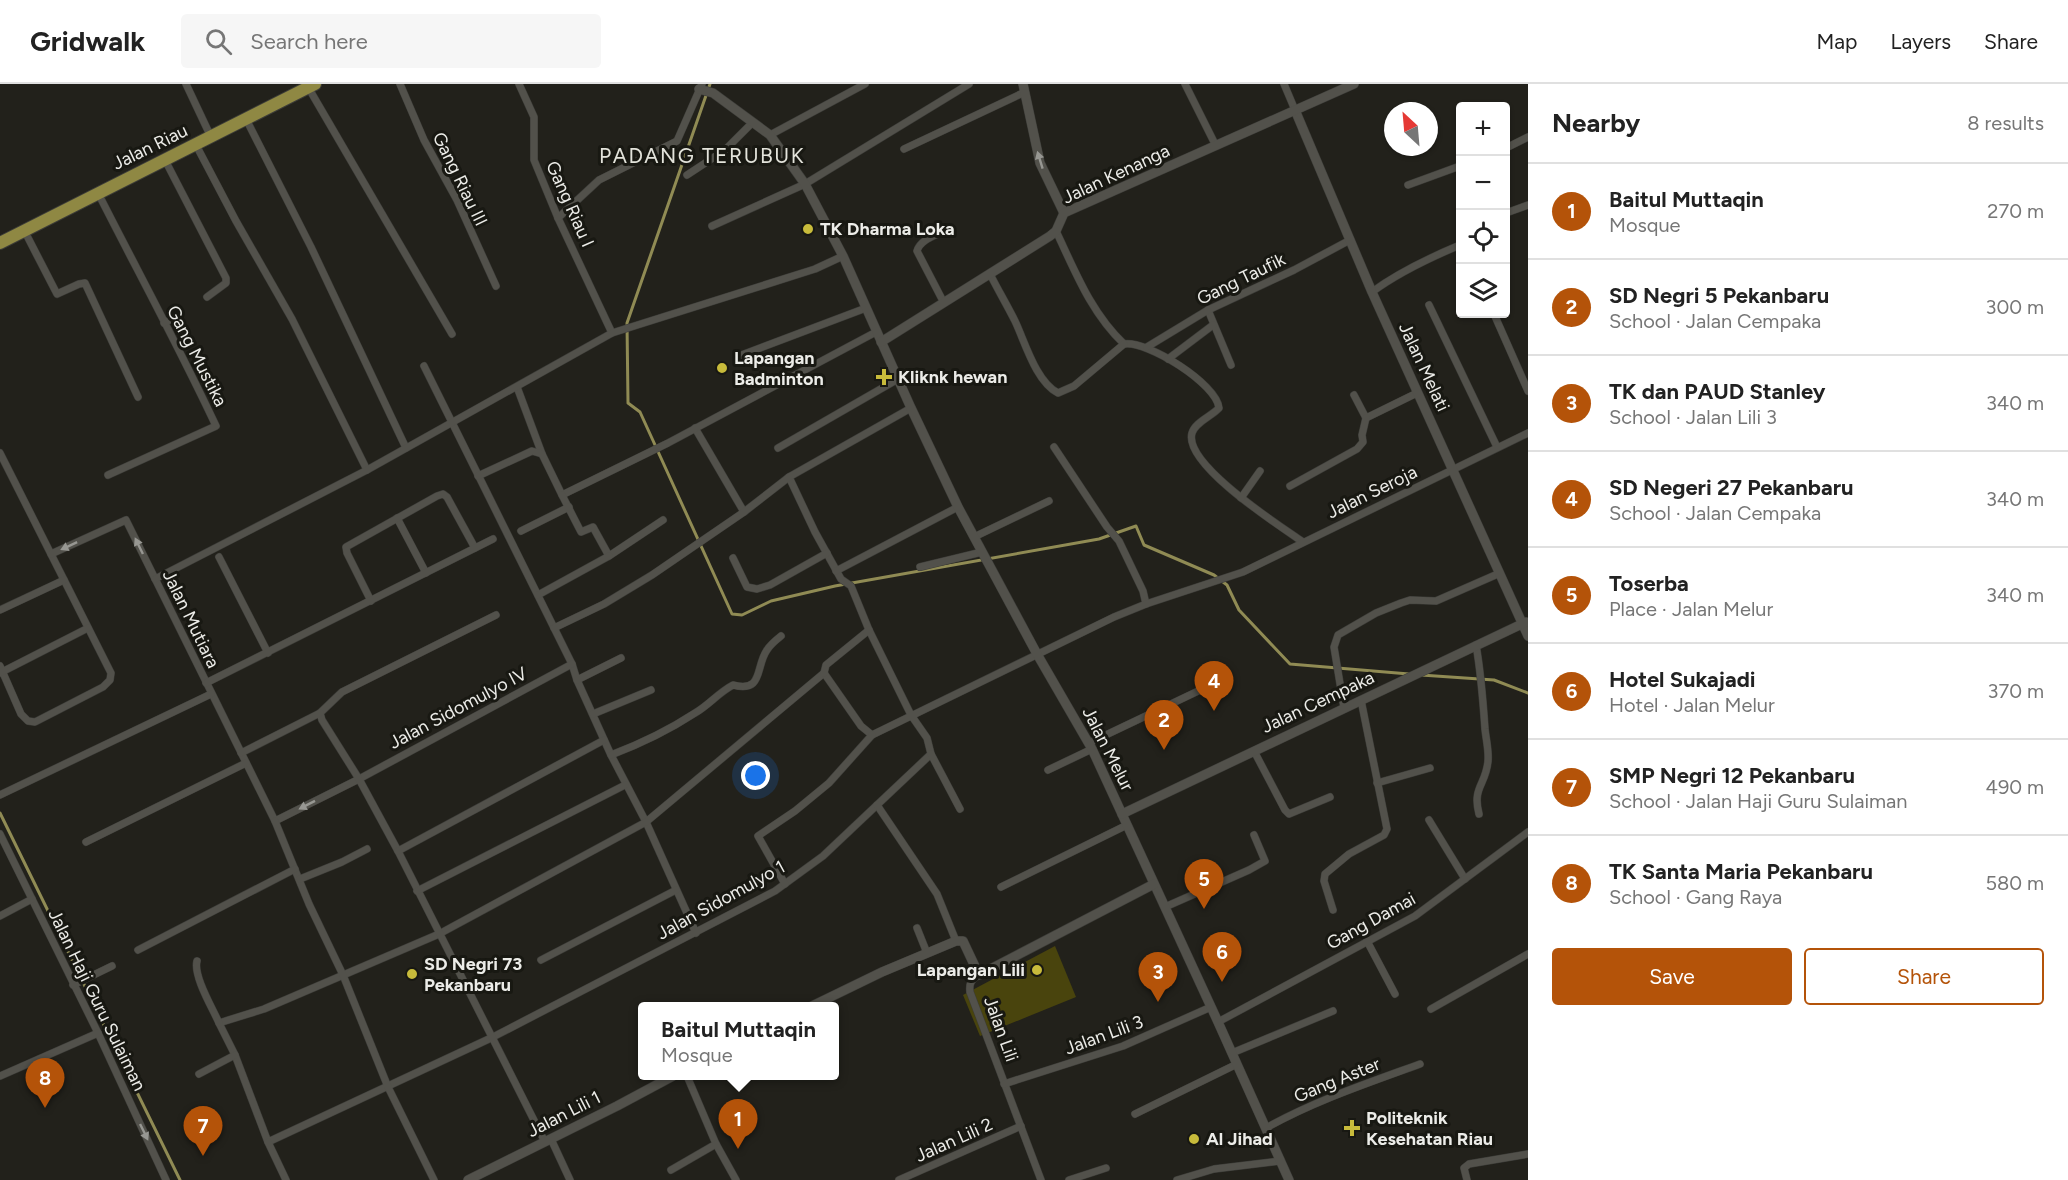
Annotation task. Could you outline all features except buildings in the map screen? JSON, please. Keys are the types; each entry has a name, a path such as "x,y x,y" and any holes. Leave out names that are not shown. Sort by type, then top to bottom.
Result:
{"main road":[{"name":"Jalan Riau","path":"0,243 312,86"}],"street":[{"path":"186,84 211,137"},
{"name":"Gang Riau III","path":"400,84 424,140 457,200 496,286"},
{"name":"Gang Riau I","path":"519,84 534,117 534,160 558,218 612,333"},
{"path":"770,135 865,84"},
{"path":"712,226 805,184 969,84"},
{"path":"1185,84 1216,146"},
{"path":"1284,84 1295,110"},
{"name":"Jalan Kenanga","path":"881,342 1056,231 1064,213 1354,84"},
{"path":"312,86 452,334"},
{"path":"904,149 1024,88 1040,164 1064,213"},
{"path":"558,218 599,180 677,141 705,89"},
{"name":"Jalan Melur","path":"705,89 770,135 805,184 843,256 958,507 1037,654 1090,746 1212,1007 1289,1180"},
{"name":"Jalan Melati","path":"1295,110 1372,292 1500,573 1525,622 1528,636"},
{"path":"246,119 326,277 406,448"},
{"path":"687,175 725,150 753,122"},
{"path":"1510,146 1528,137"},
{"path":"196,145 292,319 367,470"},
{"path":"165,160 226,278 224,287 207,297"},
{"path":"1407,184 1456,168"},
{"name":"Gang Mustika","path":"98,193 193,376 216,427 108,475"},
{"path":"1510,212 1528,205"},
{"path":"24,230 57,294 85,283 138,397"},
{"path":"944,231 924,242 917,251 944,303"},
{"path":"1056,231 1101,319 1127,343 1147,347 1182,366 1213,394 1219,403 1220,408 1196,427 1192,433 1192,442 1206,464 1241,498 1303,542"},
{"name":"Gang Taufik","path":"1147,347 1208,310 1294,270 1350,240"},
{"path":"1372,292 1386,281 1423,261 1456,247"},
{"path":"155,579 367,470 612,333 815,269 843,256"},
{"path":"990,274 1014,318 1038,371 1050,389 1058,393 1074,386 1127,343"},
{"path":"1430,305 1497,447"},
{"path":"739,356 866,308"},
{"path":"1208,310 1231,365"},
{"path":"164,323 179,315"},
{"path":"1496,318 1528,391"},
{"path":"1168,359 1213,325"},
{"path":"562,495 648,454 876,332"},
{"path":"424,366 572,664 604,740 625,785 646,822 696,933"},
{"path":"778,448 898,379"},
{"path":"517,387 542,454 581,532 593,527 609,556"},
{"path":"1366,418 1417,393"},
{"path":"1290,486 1357,449 1363,442 1362,435 1366,418 1354,395"},
{"path":"554,628 652,576 744,512 789,477 911,408"},
{"path":"694,428 744,512"},
{"name":"Jalan Seroja","path":"1146,603 1243,572 1528,433"},
{"path":"785,884 758,836 795,811 829,783 872,735 1146,603 1143,591 1119,541 1107,527 1054,447"},
{"path":"478,476 532,451 542,454"},
{"path":"0,453 111,673 110,680 103,687 41,720 28,721 21,714 1,671 88,628"},
{"path":"1241,498 1260,471"},
{"path":"789,477 836,571 841,579 851,586 869,630 912,715 927,738 931,754 960,809"},
{"path":"371,601 346,547 443,494 447,497 475,548"},
{"path":"974,537 1049,501"},
{"path":"521,531 569,507"},
{"path":"836,571 958,507"},
{"path":"397,518 426,573"},
{"name":"Jalan Mutiara","path":"51,554 126,520 275,821 309,904 343,975 388,1087 434,1180"},
{"path":"538,595 609,556 663,520"},
{"path":"206,683 493,539"},
{"path":"733,558 748,588 757,589 770,585 827,553"},
{"path":"920,567 983,553"},
{"path":"219,557 268,653"},
{"path":"1344,708 1334,647 1338,635 1376,613 1410,600 1436,601 1500,573"},
{"path":"0,610 64,580"},
{"path":"241,753 320,713 342,692 496,615"},
{"name":"Jalan Cempaka","path":"1122,814 1525,622"},
{"path":"219,1023 264,1009 440,934 646,822 824,673 826,665 869,630"},
{"path":"611,755 684,721 703,708 714,696 733,685 742,688 750,684 757,678 767,649 781,636"},
{"path":"1476,645 1482,676 1488,762 1484,780 1477,790 1476,803 1479,814"},
{"path":"577,680 621,658"},
{"name":"Jalan Sidomulyo IV","path":"359,779 572,664"},
{"path":"824,673 861,726 872,735"},
{"path":"1048,770 1090,746 1215,683"},
{"path":"593,714 651,690"},
{"path":"0,795 211,694"},
{"path":"1333,910 1324,881 1325,874 1349,854 1387,832 1361,700"},
{"path":"320,713 398,851 492,1038 570,1180"},
{"path":"398,851 604,740"},
{"path":"1254,751 1285,810 1289,813 1330,797"},
{"name":"Jalan Sidomulyo 1","path":"268,1142 492,1038 775,891 823,856 931,754"},
{"path":"86,842 246,763"},
{"path":"1377,783 1430,768"},
{"path":"275,821 359,779"},
{"path":"417,891 625,785"},
{"path":"877,805 937,894 956,941"},
{"path":"1430,820 1465,879"},
{"path":"1001,886 1127,825"},
{"name":"Gang Damai","path":"1218,1022 1415,916 1528,832"},
{"name":"Jalan Haji Guru Sulaiman","path":"0,834 98,1033 166,1180"},
{"path":"1165,907 1266,861 1254,835"},
{"path":"300,879 367,849"},
{"path":"138,950 295,869"},
{"name":"Jalan Lili","path":"1041,1180 969,985 979,975 1154,884"},
{"path":"541,960 675,890"},
{"path":"0,916 32,899"},
{"path":"917,928 927,953"},
{"path":"821,1002 956,941 963,941 979,975"},
{"path":"1367,941 1395,994"},
{"path":"1431,1009 1528,954"},
{"path":"197,962 195,967 199,978 235,1055 268,1142 286,1180"},
{"path":"73,985 112,966"},
{"name":"Jalan Lili 3","path":"1004,1084 1123,1046 1212,1007"},
{"path":"1232,1053 1333,1011"},
{"path":"0,1076 98,1033"},
{"path":"199,1074 235,1055"},
{"path":"1135,1114 1237,1064"},
{"name":"Gang Aster","path":"1266,1128 1324,1101 1420,1064"},
{"name":"Jalan Lili 1","path":"468,1180 486,1176 548,1140 666,1080"},
{"path":"689,1080 716,1144 736,1180"},
{"name":"Jalan Lili 2","path":"899,1180 1021,1126"},
{"path":"670,1170 716,1144"},
{"path":"1467,1180 1464,1168 1469,1164 1528,1154"},
{"path":"1177,1180 1214,1169 1280,1161"},
{"path":"1069,1180 1106,1168"}],"shaded area":[{"name":"Lapangan Lili","path":"1055,946 1076,997 980,1036 963,995"}],"waterway":[{"path":"710,84 627,323 628,403 640,412 732,614 742,615 771,601 835,586 1099,539 1136,526 1144,545 1214,575 1227,585 1239,610 1290,664 1409,674"},
{"path":"1421,675 1494,680 1528,693"},
{"path":"0,813 180,1180"}],"place":[{"name":"TK Dharma Loka","path":"808,229"},
{"name":"Lapangan Badminton","path":"722,368"},
{"name":"Kliknk hewan","path":"884,377"},
{"name":"SD Negeri 27 Pekanbaru","path":"1214,711"},
{"name":"SD Negri 5 Pekanbaru","path":"1164,750"},
{"name":"Toserba","path":"1204,909"},
{"name":"Lapangan Lili","path":"1037,970"},
{"name":"SD Negri 73 Pekanbaru","path":"412,974"},
{"name":"Hotel Sukajadi","path":"1222,982"},
{"name":"TK dan PAUD Stanley","path":"1158,1002"},
{"name":"TK Santa Maria Pekanbaru","path":"45,1108"},
{"name":"Politeknik Kesehatan Riau","path":"1352,1128"},
{"name":"Al Jihad","path":"1194,1139"},
{"name":"Baitul Muttaqin","path":"738,1149"},
{"name":"SMP Negri 12 Pekanbaru","path":"203,1156"}],"district":[{"name":"PADANG TERUBUK","path":"702,155"}]}
